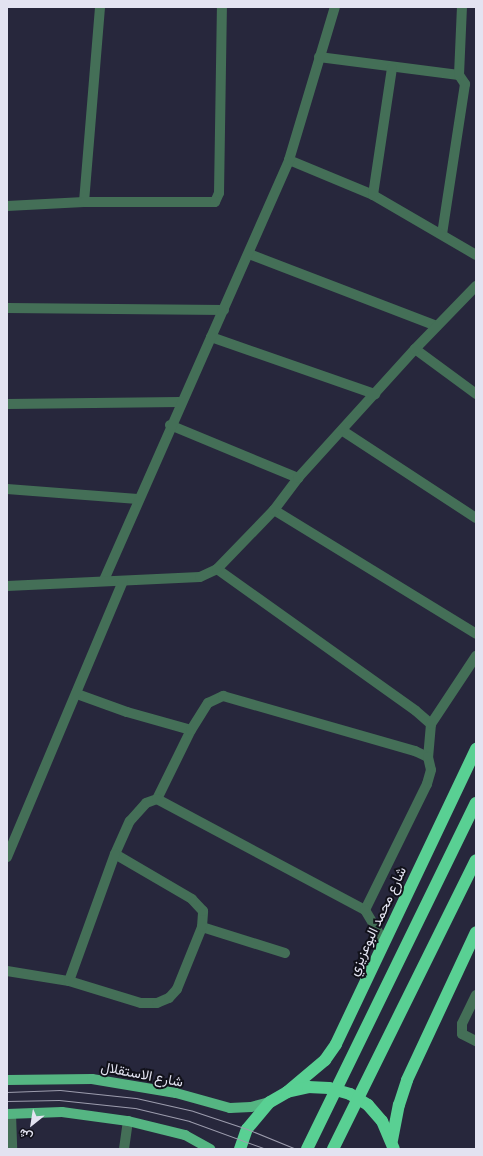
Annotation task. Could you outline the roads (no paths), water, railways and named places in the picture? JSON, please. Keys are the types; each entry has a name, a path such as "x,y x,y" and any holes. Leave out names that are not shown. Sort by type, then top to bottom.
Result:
{"highway":[{"name":"شارع محمد البوعزيزي","path":"287,1092 325,1060 336,1044 476,749"},
{"path":"307,1149 476,803"},
{"path":"334,1149 476,860"},
{"path":"393,1144 399,1105 407,1080 476,932"},
{"path":"240,1149 247,1128 257,1114 270,1102 287,1092 308,1087 330,1088 350,1094 368,1105 382,1121 393,1144"}],"main road":[{"name":"شارع الاستقلال","path":"7,1080 92,1078 176,1093 230,1108 251,1108 270,1102"},
{"path":"9,1114 62,1112 128,1121 185,1135 210,1149"}],"street":[{"path":"84,202 100,7"},
{"path":"7,206 84,202 211,203 218,198 222,7"},
{"path":"104,580 180,402 224,310 289,160 335,7"},
{"path":"442,234 466,84 459,75 462,7"},
{"path":"319,57 392,68 459,75"},
{"path":"373,195 392,68"},
{"path":"289,160 373,195 476,255"},
{"path":"249,254 437,326"},
{"path":"7,586 104,580 123,581 200,577 217,569 274,510 298,478 343,431 415,349 476,286"},
{"path":"7,308 224,310"},
{"path":"210,337 375,394"},
{"path":"415,349 476,394"},
{"path":"7,404 180,402"},
{"path":"170,425 298,478"},
{"path":"343,431 476,518"},
{"path":"7,489 138,499"},
{"path":"274,510 476,634"},
{"path":"217,569 431,724"},
{"path":"7,857 77,694 123,581"},
{"path":"365,910 427,784 431,770 428,757 431,724 476,656"},
{"path":"77,694 127,712 191,730"},
{"path":"69,981 115,854 130,821 146,803 157,799 191,730 208,703 222,696 415,751 428,757"},
{"path":"157,799 365,910 384,942"},
{"path":"7,972 69,981 141,1003 157,1003 170,998 177,989 202,927 203,911 192,899 115,854"},
{"path":"202,927 285,953"},
{"path":"476,995 462,1024 462,1034 476,1041"},
{"path":"9,1114 12,1149"},
{"path":"124,1149 128,1121"}],"tram line":[{"path":"7,1092 60,1090 136,1098 193,1111 247,1129 296,1149"},
{"path":"7,1101 59,1100 135,1108 189,1121 266,1149"}]}
